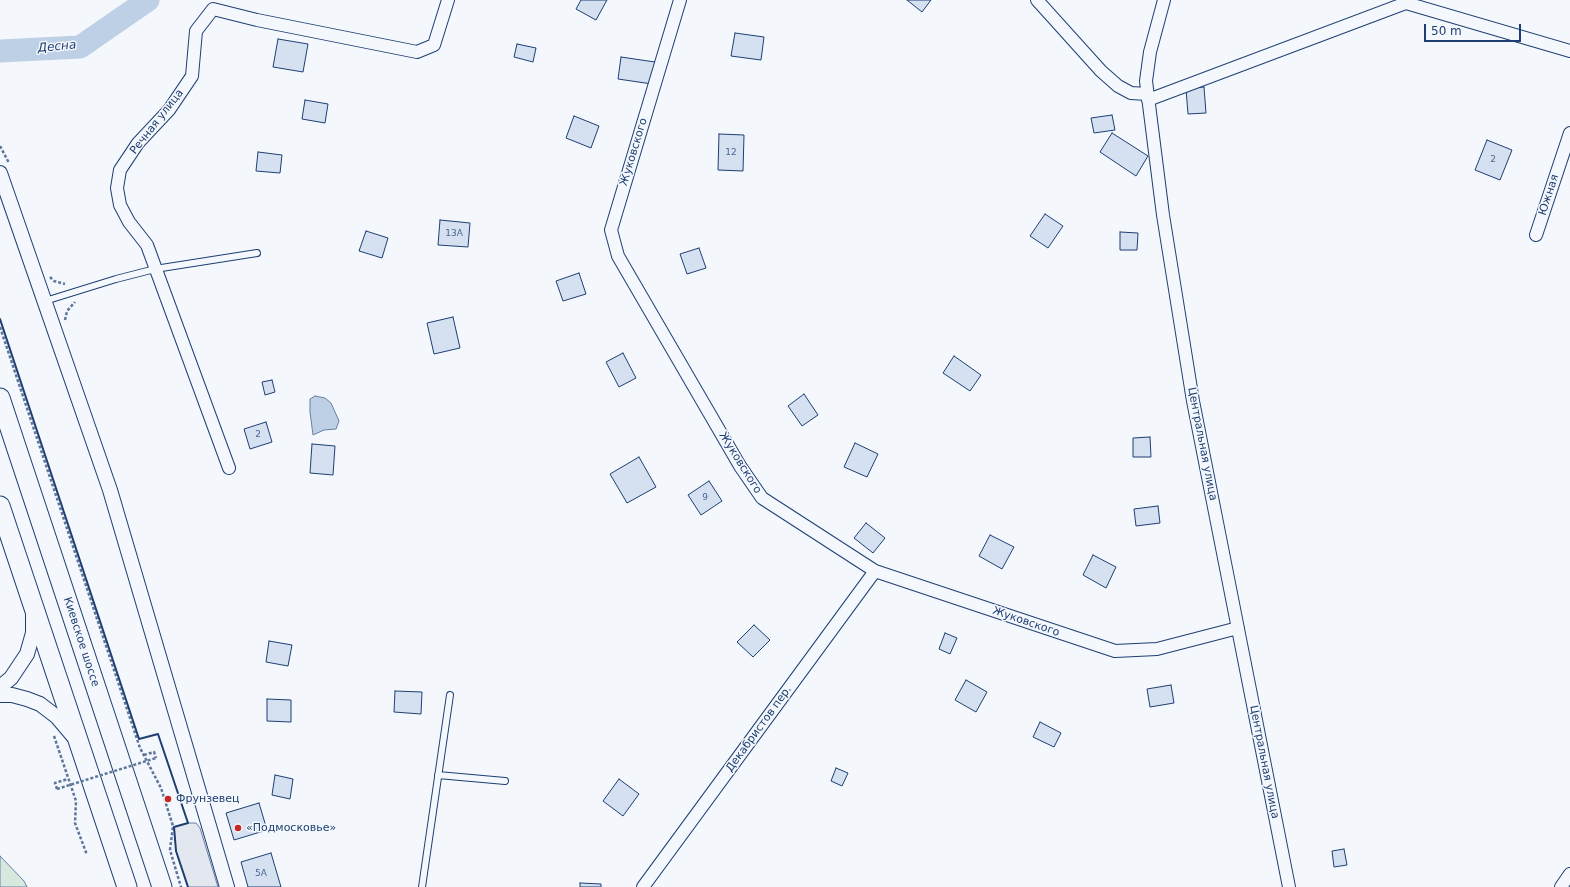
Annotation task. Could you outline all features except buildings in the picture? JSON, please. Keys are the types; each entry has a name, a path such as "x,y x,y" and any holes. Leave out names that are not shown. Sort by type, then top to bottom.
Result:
{"highway":[{"name":"Киевское шоссе","path":"0,398 162,887"},
{"path":"0,506 127,887"}],"street":[{"name":"Речная улица","path":"229,468 147,245 129,222 120,205 117,188 120,170 138,144 169,110 192,76 196,30 213,9 257,20 417,52 434,45 448,0"},
{"name":"Жуковского","path":"680,0 612,230 618,256 736,459 762,498 875,571 1115,651 1157,649 1238,628"},
{"path":"1037,0 1101,71 1118,86 1131,93 1148,97 1406,3 1570,51"},
{"name":"Центральная улица","path":"1164,0 1150,52 1146,81 1163,215 1193,401 1289,887"},
{"name":"Южная","path":"1536,234 1570,133"},
{"path":"0,173 110,490 227,887"},
{"name":"Декабристов пер.","path":"643,887 875,571"},
{"path":"0,687 11,678 19,668 30,647 34,626 33,605"},
{"path":"0,695 12,695 40,704 57,717 78,742"},
{"path":"152,860 171,887"},
{"path":"1561,887 1570,874"}],"lane":[{"path":"45,301 116,279 155,269 257,253"},
{"path":"422,887 450,695"},
{"path":"438,775 505,781"}],"path":[{"path":"0,327 135,733 144,755 157,778 173,826 170,850 181,887"},
{"path":"54,736 76,801 74,823 87,855"},
{"path":"68,779 55,783 57,789 156,758 154,752 144,755"}],"shaded area":[{"path":"188,823 196,823 200,828 218,887 188,887 176,851 174,827"},
{"path":"0,856 24,881 27,887 0,887"}],"water":[{"path":"315,396 325,398 331,403 339,421 336,429 324,430 313,435 310,399"}],"waterway":[{"name":"Десна","path":"0,51 80,47 148,0"}],"wall":[{"path":"0,319 139,739 158,734 188,823 174,827 176,851 188,887"}],"place":[{"name":"Фрунзевец","path":"168,799"},
{"name":"«Подмосковье»","path":"238,828"}]}
